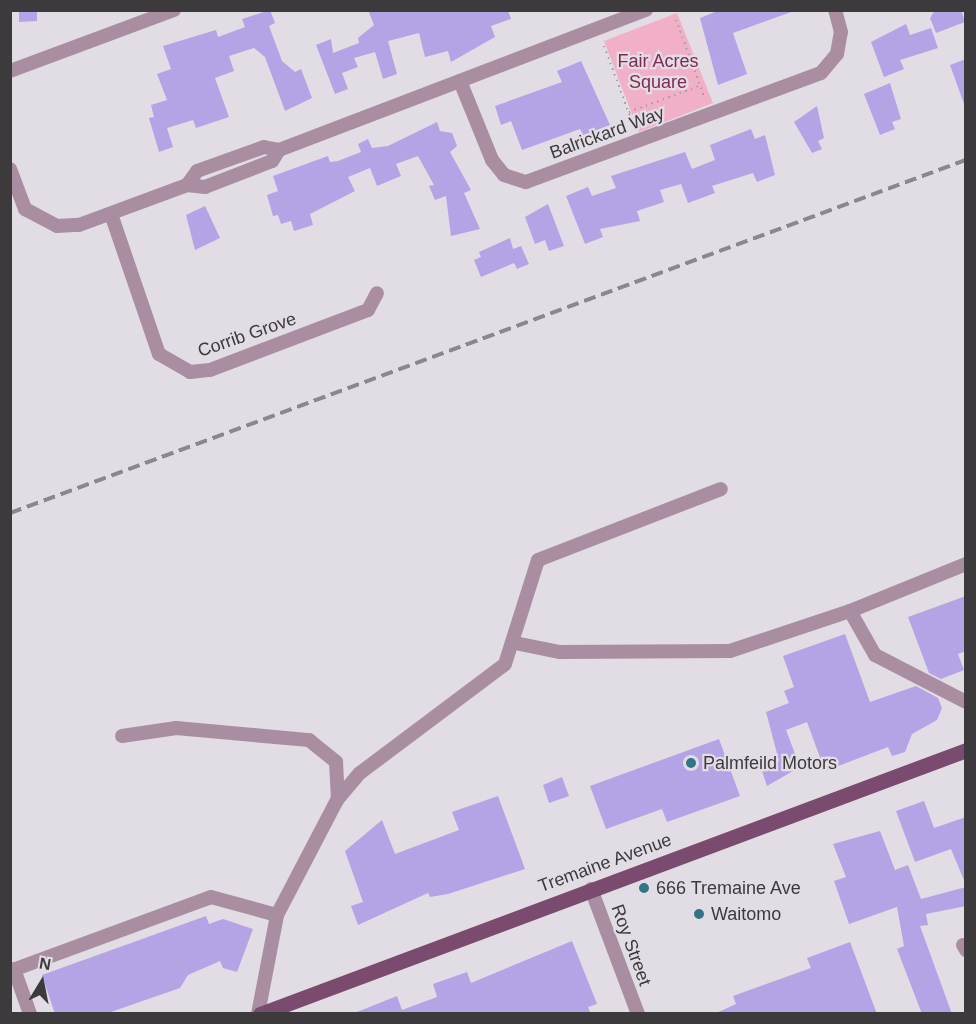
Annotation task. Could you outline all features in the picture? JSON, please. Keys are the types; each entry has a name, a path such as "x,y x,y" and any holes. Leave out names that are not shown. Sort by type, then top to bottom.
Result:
{"main road":[{"name":"Tremaine Avenue","path":"259,1014 966,750"}],"street":[{"path":"10,71 174,10"},
{"path":"10,169 25,209 57,226 111,214 187,185 205,187 272,160 279,150 628,14 644,11"},
{"name":"Balrickard Way","path":"460,81 492,160 504,175 526,182 821,73 837,54 841,32 837,11"},
{"name":"Corrib Grove","path":"111,214 159,354 190,372 210,370 368,310 377,293"},
{"path":"259,1014 277,915 337,800 360,773 505,664 515,643 541,557 721,489"},
{"path":"515,643 560,652 730,651 850,611 966,564"},
{"path":"850,611 875,655 966,702"},
{"path":"122,736 176,728 309,740 325,748 339,768 337,800"},
{"name":"Roy Street","path":"591,889 638,1014"},
{"path":"30,1014 12,970 211,897 277,915"}],"path":[{"path":"676,20 705,99"},
{"path":"604,46 633,124"},
{"path":"629,112 700,85"}],"green space":[{"name":"Fair Acres Square","path":"677,13 713,103 639,132 604,41"}],"building":[{"path":"19,10 37,10 37,21 19,22"},
{"path":"270,10 275,23 269,26 282,61 295,72 301,69 312,98 285,111 265,57 254,48 229,56 234,71 215,78 229,117 196,128 193,120 167,128 173,147 159,152 149,118 154,117 151,105 167,100 157,74 171,69 163,46 216,30 218,37 245,27 242,19"},
{"path":"368,10 508,10 511,19 491,26 495,37 451,62 448,51 425,57 419,33 388,41 397,74 383,79 375,52 354,58 358,67 342,73 348,89 335,94 316,45 331,39 333,53 359,43 358,38 374,25"},
{"path":"720,10 794,11 733,33 747,74 718,85 700,18"},
{"path":"935,10 961,10 965,22 936,33 930,18"},
{"path":"906,24 910,35 931,28 938,48 900,60 904,69 884,77 871,42"},
{"path":"966,59 966,104 964,104 950,65"},
{"path":"581,61 610,125 583,135 580,129 522,150 511,121 501,125 495,106 562,82 557,71"},
{"path":"890,83 901,119 892,122 895,129 880,135 864,94"},
{"path":"817,106 824,138 818,141 822,149 812,153 794,122"},
{"path":"437,122 440,131 452,133 457,146 450,152 471,190 464,193 480,229 451,236 446,196 435,200 429,186 434,185 418,156 396,164 401,176 377,186 370,168 348,177 355,191 310,214 313,225 294,231 291,221 281,224 278,215 273,216 267,195 278,191 273,176 328,156 330,162 338,161 361,152 358,144 368,139 372,148 388,146"},
{"path":"751,129 755,139 765,135 775,175 757,182 753,173 712,186 715,193 688,203 681,184 660,190 664,202 637,211 640,221 600,229 603,237 585,244 566,196 588,187 592,196 616,188 611,176 685,152 692,169 715,160 710,145"},
{"path":"548,204 564,246 549,251 545,240 535,244 525,217"},
{"path":"205,206 220,238 195,250 186,215"},
{"path":"510,238 513,249 521,246 529,264 517,269 514,263 481,277 474,260 481,257 479,252"},
{"path":"966,596 966,651 958,654 964,670 941,679 929,673 908,617"},
{"path":"845,634 870,702 916,686 938,698 942,708 937,720 912,734 905,752 892,756 888,747 825,771 807,722 786,730 800,767 767,786 761,768 779,761 766,712 789,703 784,691 794,687 783,656"},
{"name":"Palmfeild Motors","path":"719,739 740,796 667,822 662,809 606,829 590,786"},
{"path":"562,777 569,796 549,803 543,785"},
{"path":"498,796 525,869 448,894 430,897 428,893 358,925 351,906 363,902 345,851 382,820 395,854 459,830 452,812"},
{"path":"924,801 934,828 966,817 966,885 951,849 915,862 896,811"},
{"path":"880,831 895,870 908,865 921,899 966,887 966,906 926,914 928,925 920,926 952,1014 922,1014 897,949 904,946 897,907 849,924 834,881 846,877 833,844"},
{"path":"206,916 209,924 223,919 253,929 237,972 223,968 220,961 188,975 180,988 105,1014 55,1014 42,975"},
{"path":"572,941 597,1004 588,1007 591,1014 352,1014 397,996 402,1010 437,997 433,984 467,972 471,983"},
{"path":"850,942 877,1014 714,1014 736,1004 733,996 811,968 807,958"}],"railway":[{"path":"10,513 966,160"}],"place":[{"name":"Palmfeild Motors","path":"691,763"},
{"name":"666 Tremaine Ave","path":"644,888"},
{"name":"Waitomo","path":"699,914"}]}
